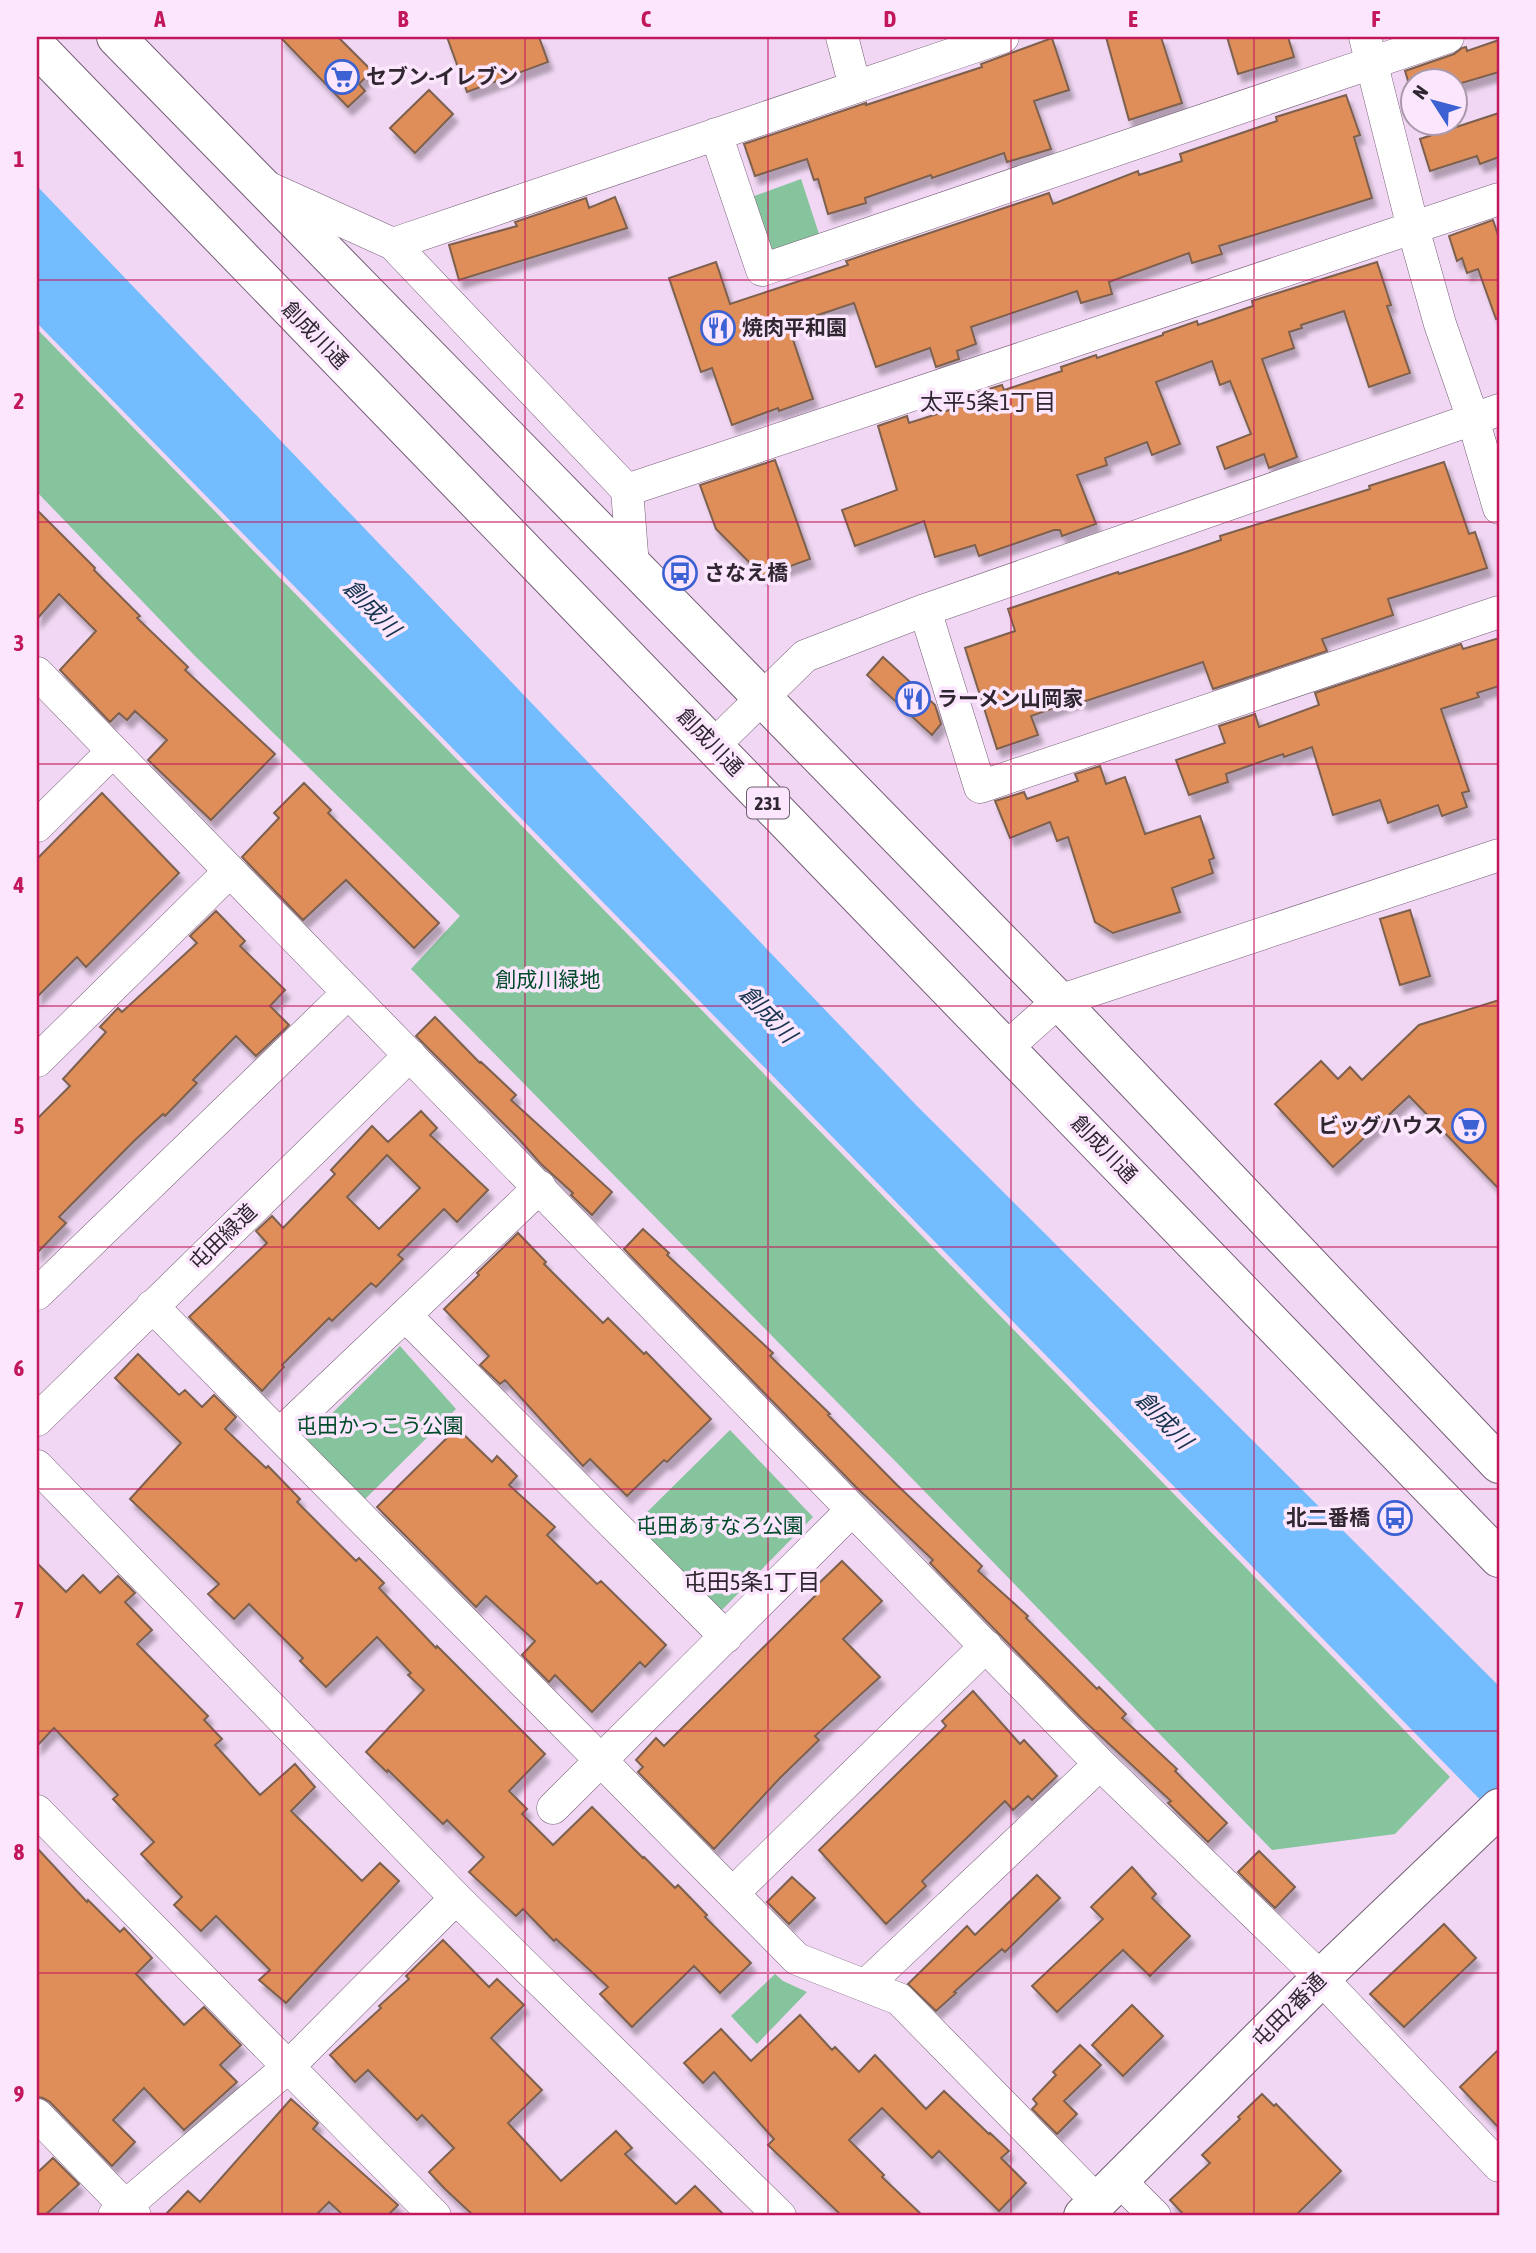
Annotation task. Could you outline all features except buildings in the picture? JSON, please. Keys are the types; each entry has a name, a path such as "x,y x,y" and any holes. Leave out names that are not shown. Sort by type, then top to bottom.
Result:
{"main road":[{"path":"116,37 1059,1001 1499,1464"},
{"name":"創成川通","path":"37,47 1499,1558"},
{"name":"屯田2番通","path":"1100,2199 1321,1978 1499,1808"}],"street":[{"path":"842,37 855,87"},
{"path":"393,244 1003,37"},
{"path":"716,134 762,270 1369,50 1448,37"},
{"path":"1369,50 1440,324 1486,415 1499,508"},
{"path":"260,184 393,244 627,489 633,566"},
{"path":"627,489 1499,199"},
{"path":"713,746 805,656 925,610 1486,415"},
{"path":"925,610 980,787 1499,612"},
{"path":"37,673 1100,1764 1321,1978 1499,2166"},
{"path":"37,825 112,752"},
{"path":"1006,1048 1059,1001 1499,855"},
{"path":"37,1061 230,871"},
{"path":"37,1294 348,993"},
{"name":"屯田緑道","path":"37,1419 410,1055"},
{"path":"280,1434 540,1187"},
{"path":"152,1306 797,1959 899,1999 1100,2199 1155,2216"},
{"path":"405,1315 726,1637"},
{"path":"37,1465 456,1898 780,2216"},
{"path":"553,1808 852,1510"},
{"path":"733,1893 986,1646"},
{"path":"866,1985 1100,1764"},
{"path":"37,1811 435,2216"},
{"path":"37,2115 125,2213 287,2068 456,1898"}],"green space":[{"path":"801,179 821,240 767,259 746,199"},
{"name":"創成川緑地","path":"37,329 1450,1777 1395,1834 1272,1850 900,1466 411,969 460,916 195,656 37,492"},
{"name":"屯田かっこう公園","path":"400,1346 456,1409 361,1503 303,1442"},
{"name":"屯田あすなろ公園","path":"730,1430 813,1517 719,1613 634,1525"},
{"path":"775,1974 783,1981 807,1992 757,2044 731,2016"}],"water":[{"name":"創成川","path":"37,186 917,1106 1499,1686 1499,1819 37,323"}],"place":[{"name":"セブン-イレブン","path":"342,77"},
{"name":"焼肉平和園","path":"718,328"},
{"name":"さなえ橋","path":"680,573"},
{"name":"ラーメン山岡家","path":"913,699"},
{"name":"ビッグハウス","path":"1469,1126"},
{"name":"北二番橋","path":"1395,1518"}],"district":[{"name":"太平5条1丁目","path":"988,402"},
{"name":"屯田5条1丁目","path":"752,1582"}]}
